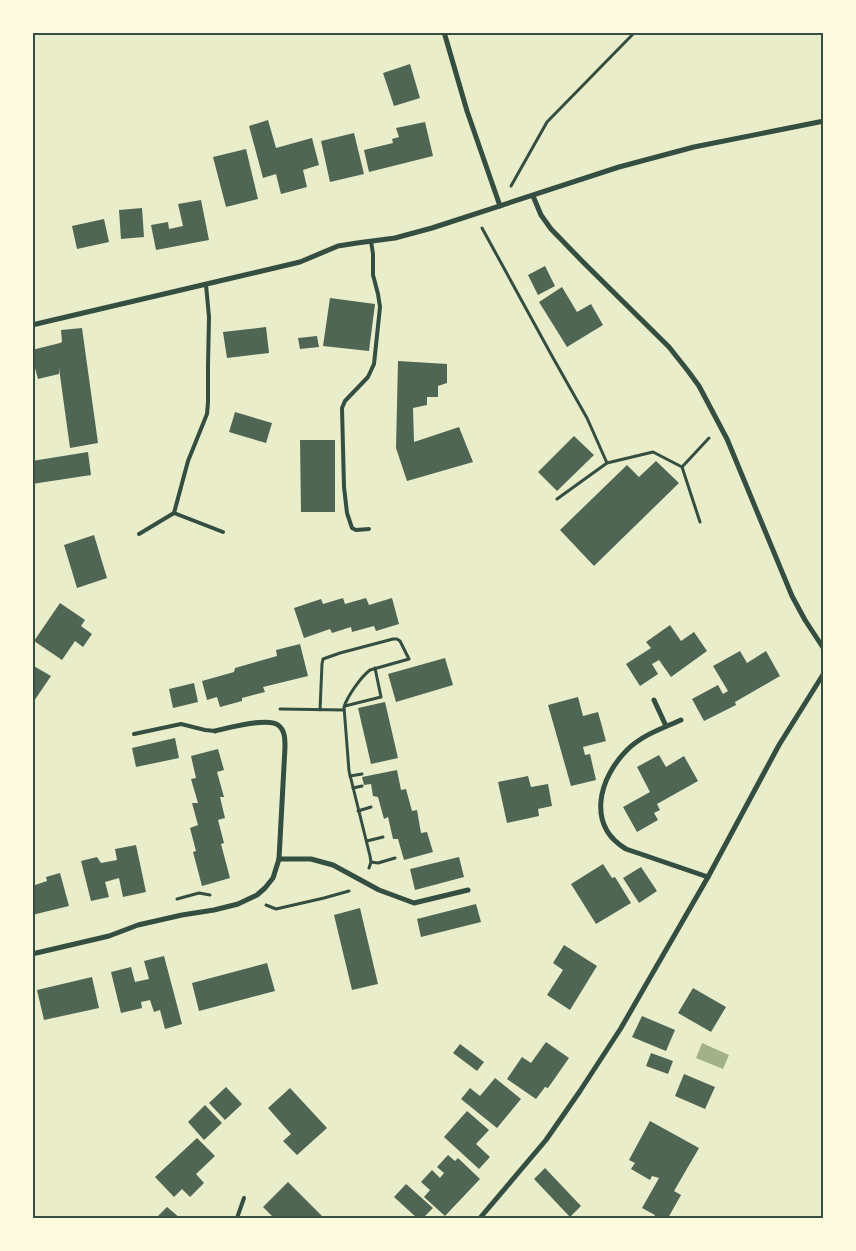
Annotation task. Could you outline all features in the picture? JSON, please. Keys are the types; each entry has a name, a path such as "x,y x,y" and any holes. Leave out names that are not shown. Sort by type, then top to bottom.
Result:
{"street":[{"path":"444,32 467,112 500,206"},
{"path":"32,326 300,262 338,246 395,238 533,196 619,167 694,147 824,121"},
{"path":"533,196 541,215 557,236 669,347 699,386 722,426 792,596 824,649"},
{"path":"480,1218 546,1140 580,1092 621,1028 708,877 778,745 824,674"},
{"path":"654,700 666,726"},
{"path":"681,720 645,737 628,749 606,782 601,795 601,816 610,834 626,849 708,877"},
{"path":"32,954 108,936 138,925 182,914 214,910 238,904 252,898 265,888 273,878 279,859 285,737 282,729 276,723 258,722 215,731"},
{"path":"279,859 311,859 325,862 381,890 414,903 468,890"}],"lane":[{"path":"370,530 356,530 352,528 347,514 344,486 342,408 345,401 368,377 374,364 380,307 373,275 372,241"},
{"path":"139,534 174,513 188,461 207,414 209,317 206,285"},
{"path":"174,513 223,532"},
{"path":"134,734 181,724 215,731"},
{"path":"237,1218 244,1198"}],"path":[{"path":"500,206 547,122 635,32"},
{"path":"474,214 587,418 608,463"},
{"path":"682,467 722,426"},
{"path":"557,499 608,463 653,452 682,467 700,522"},
{"path":"252,898 276,909 324,898 356,887 368,870 371,862 367,841 350,776 345,708 346,701 370,670 409,659 398,640 376,644 323,659 320,710"},
{"path":"276,709 320,710 345,708 381,697 375,668"},
{"path":"350,776 362,774"},
{"path":"353,788 362,786"},
{"path":"358,811 371,807"},
{"path":"367,841 383,837"},
{"path":"371,862 378,863 395,858"},
{"path":"172,900 199,893 214,896"}],"shaded area":[{"path":"702,1043 729,1055 723,1069 696,1058"}],"building":[{"path":"410,64 420,98 394,106 383,73"},
{"path":"268,120 276,148 312,138 319,165 303,170 307,187 281,194 276,174 263,178 249,126"},
{"path":"425,122 433,156 369,172 364,150 393,143 392,139 399,137 396,128"},
{"path":"354,133 364,174 330,182 321,141"},
{"path":"246,149 258,199 226,207 213,157"},
{"path":"201,200 209,240 156,250 151,225 168,222 169,229 183,226 178,204"},
{"path":"142,208 144,237 121,239 119,210"},
{"path":"104,219 109,242 77,249 72,226"},
{"path":"545,266 555,286 538,295 528,275"},
{"path":"562,287 577,312 591,304 603,325 567,347 539,302"},
{"path":"330,298 375,304 369,351 323,346"},
{"path":"266,327 269,353 227,358 223,332"},
{"path":"82,328 98,443 70,448 59,368 59,374 38,379 32,350 62,342 61,330"},
{"path":"317,336 319,347 300,349 298,338"},
{"path":"398,361 447,364 447,383 438,386 438,397 427,397 427,405 413,408 414,442 459,427 473,462 407,481 396,448"},
{"path":"235,412 272,423 266,443 229,432"},
{"path":"574,436 594,455 557,491 538,472"},
{"path":"300,440 335,440 335,512 301,512"},
{"path":"88,452 91,475 32,484 32,461"},
{"path":"656,461 679,483 594,566 560,530 627,465 639,477"},
{"path":"94,535 107,578 77,588 64,545"},
{"path":"343,598 345,604 366,598 369,605 392,598 399,624 376,631 374,626 352,632 351,627 332,633 330,629 304,638 294,608 321,599 323,604"},
{"path":"60,603 85,620 81,626 92,634 83,647 75,641 62,660 34,641"},
{"path":"670,625 681,641 694,632 707,651 671,677 659,660 652,664 658,674 640,686 626,664 651,648 646,642"},
{"path":"300,644 308,676 263,687 265,692 242,698 242,701 220,707 217,697 207,700 202,681 234,672 235,668 277,656 276,650"},
{"path":"740,651 747,663 766,651 780,676 735,702 736,705 704,721 692,699 718,685 723,694 728,691 713,666"},
{"path":"445,658 453,685 396,702 388,674"},
{"path":"32,665 51,676 32,704"},
{"path":"194,683 198,702 173,708 169,689"},
{"path":"578,697 583,716 598,712 606,741 583,747 585,755 590,754 596,780 571,786 548,705"},
{"path":"385,702 398,758 371,764 358,708"},
{"path":"175,738 179,758 136,767 132,748"},
{"path":"218,749 224,770 217,772 224,797 220,797 225,818 218,820 224,843 221,844 230,878 202,886 193,852 196,851 190,828 198,825 192,803 198,803 191,779 196,778 191,756"},
{"path":"659,755 666,767 684,756 698,781 657,804 660,810 654,813 658,820 637,832 623,807 650,792 637,767"},
{"path":"397,770 401,790 406,789 412,811 417,810 421,833 427,832 433,852 404,860 398,839 393,839 388,817 384,819 378,797 373,796 371,784 364,785 362,777"},
{"path":"528,776 531,787 548,784 552,806 538,809 539,816 507,823 498,782"},
{"path":"136,845 146,892 123,897 119,878 105,882 109,897 91,901 81,861 97,857 101,863 117,860 115,849"},
{"path":"459,857 464,877 415,890 410,869"},
{"path":"603,864 612,878 615,877 631,903 596,924 571,884"},
{"path":"641,867 657,891 639,903 623,878"},
{"path":"60,873 69,906 32,915 32,886 47,881 46,877"},
{"path":"476,904 481,922 421,937 417,919"},
{"path":"360,908 378,984 352,990 334,915"},
{"path":"564,945 597,966 570,1010 547,995 563,970 553,963"},
{"path":"164,956 182,1024 165,1029 160,1010 154,1012 150,1000 141,1002 142,1008 121,1013 111,972 131,967 135,982 149,979 144,961"},
{"path":"267,963 275,991 199,1011 192,983"},
{"path":"92,977 99,1008 44,1020 37,990"},
{"path":"693,988 726,1007 711,1032 678,1013"},
{"path":"642,1016 675,1030 666,1051 632,1037"},
{"path":"546,1042 569,1058 548,1088 545,1087 536,1099 507,1079 522,1057 531,1063"},
{"path":"460,1044 484,1062 477,1071 453,1053"},
{"path":"651,1053 673,1061 668,1074 646,1066"},
{"path":"684,1074 715,1087 705,1109 675,1096"},
{"path":"495,1078 521,1099 497,1128 461,1099 470,1088 480,1096"},
{"path":"226,1087 242,1104 225,1120 209,1103"},
{"path":"290,1088 327,1128 297,1155 283,1141 291,1134 268,1108"},
{"path":"205,1105 222,1123 204,1140 188,1122"},
{"path":"467,1111 489,1130 476,1144 490,1157 479,1169 444,1137"},
{"path":"650,1121 699,1148 674,1191 681,1195 668,1218 653,1218 655,1215 642,1208 659,1178 652,1176 650,1180 631,1169 635,1163 629,1160"},
{"path":"197,1138 215,1156 196,1174 204,1183 190,1197 182,1189 174,1197 155,1177"},
{"path":"448,1155 455,1161 458,1158 480,1179 445,1216 424,1197 430,1190 421,1182 432,1170 440,1178 444,1173 437,1167"},
{"path":"545,1168 581,1206 570,1217 534,1179"},
{"path":"288,1182 322,1216 319,1218 274,1218 263,1207"},
{"path":"406,1184 433,1208 423,1218 417,1218 394,1197"},
{"path":"167,1207 180,1218 156,1218"}]}
